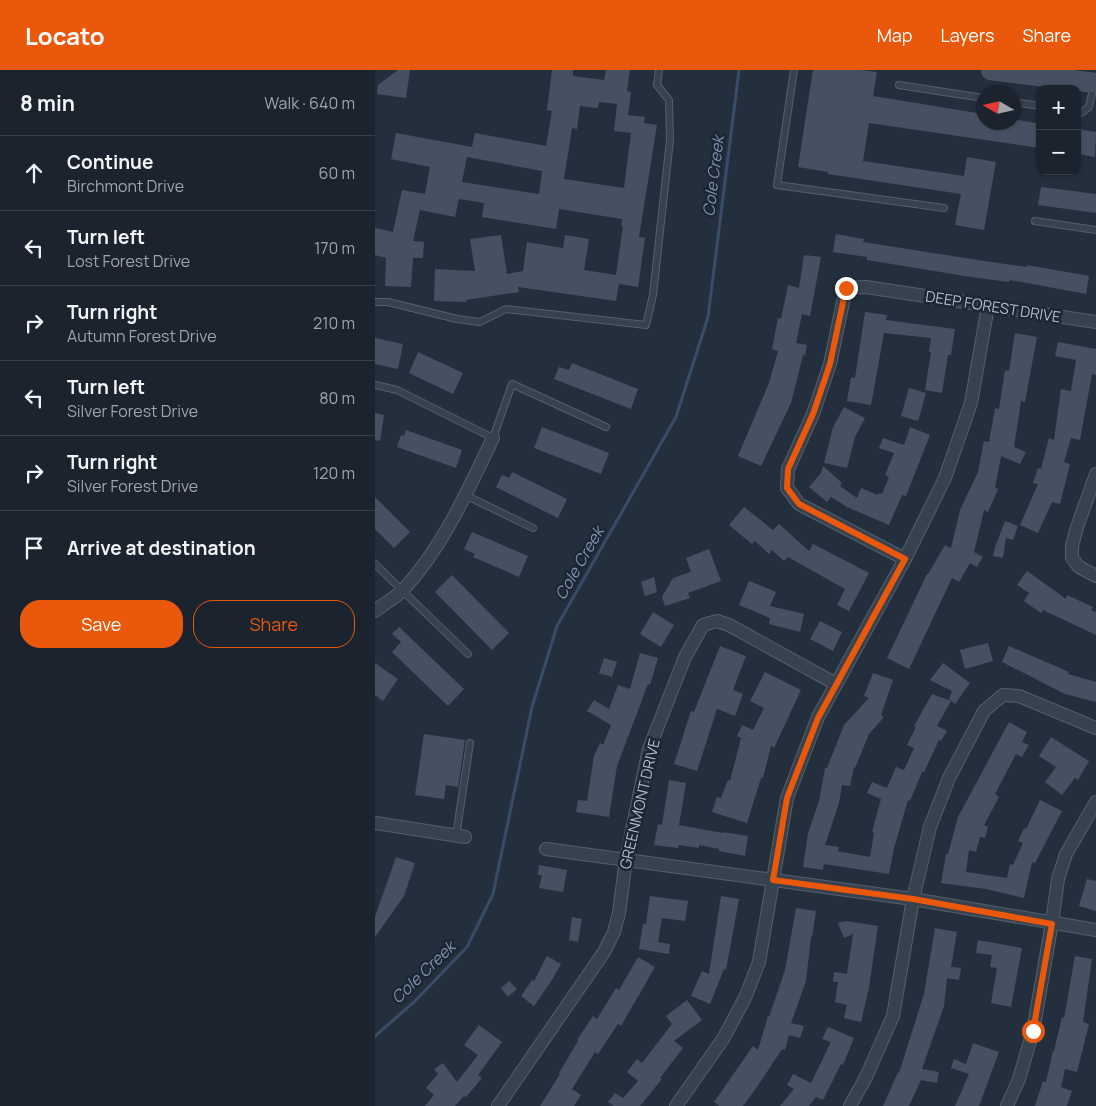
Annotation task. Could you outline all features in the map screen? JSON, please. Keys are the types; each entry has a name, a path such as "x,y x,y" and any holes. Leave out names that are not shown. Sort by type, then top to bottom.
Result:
{"main road":[{"path":"991,70 1095,83"}],"street":[{"name":"DEEP FOREST DRIVE","path":"905,559 799,504 787,488 788,469 813,414 830,364 846,288 866,287 1096,322"},
{"path":"676,1106 723,1039 745,998 759,962 787,798 818,718 905,559 945,478 971,403 988,306"},
{"path":"375,611 402,591 434,551 465,495 493,438"},
{"path":"1096,474 1071,546 1072,558 1079,567 1096,576"},
{"name":"GREENMONT DRIVE","path":"498,1106 604,952 614,932 626,859 649,749 685,657 703,625 717,621 729,625 836,684"},
{"path":"849,1106 865,1077 893,1016 913,899 930,827 949,778 984,711 1003,695 1019,696 1096,728"},
{"path":"1007,1106 1019,1078 1033,1031 1058,879 1067,854 1096,802"},
{"path":"375,823 461,836"},
{"path":"546,849 913,899 1096,930"}],"lane":[{"path":"375,302 388,302 457,319 481,322 506,309 646,325 653,295 670,140 669,100 657,85 659,70"},
{"path":"794,70 777,185 944,208"},
{"path":"1081,113 1089,107 1095,83"},
{"path":"899,85 976,97"},
{"path":"1021,103 1036,105"},
{"path":"1035,221 1096,230"},
{"path":"375,385 397,390 493,438 512,384 606,427"},
{"path":"465,495 533,528"},
{"path":"375,564 468,654"},
{"path":"461,836 470,744"}],"building":[{"path":"398,70 410,70 406,98 377,94 378,85"},
{"path":"552,70 573,70 573,76 604,80 606,70 630,70 627,91 631,92 628,115 645,117 644,123 657,125 639,237 645,238 638,287 619,284 616,301 518,287 519,292 466,300 466,302 434,301 435,269 475,271 470,239 501,235 507,274 523,271 527,242 563,248 565,235 589,239 584,270 616,275 623,226 621,226 622,219 559,209 556,229 482,217 484,203 459,199 455,217 420,210 413,241 424,242 423,258 413,258 411,287 385,286 386,258 375,255 375,228 393,232 402,190 425,194 430,167 391,159 396,133 472,147 475,133 546,146 552,111 547,110","holes":["599,102 617,104 614,131 631,133 624,188 564,179 572,128 577,129 580,106 598,108","467,157 542,171 539,194 462,182"]},
{"path":"813,70 862,70 877,72 873,96 976,113 976,130 1021,130 1021,120 1036,123 1036,147 869,123 863,161 964,176 967,157 996,162 984,230 955,225 961,194 828,174 828,172 798,167"},
{"path":"1081,130 1096,132 1095,157 1081,155"},
{"path":"1041,187 1096,194 1096,213 1038,205"},
{"path":"836,234 864,239 863,242 984,261 1027,267 1027,265 1089,276 1086,294 1010,280 1009,282 971,277 867,260 867,257 833,252"},
{"path":"804,255 821,257 810,316 802,314 796,343 807,345 805,356 803,355 791,403 761,466 738,456 769,383 778,351 772,349 778,318 781,319 788,285 799,288"},
{"path":"865,312 887,315 886,320 955,329 951,355 948,355 942,393 925,390 931,352 929,352 931,338 884,333 871,405 847,401 851,377 855,378"},
{"path":"1015,333 1037,337 1025,402 1021,401 1014,447 1026,452 1020,464 1001,456 995,488 998,489 988,512 984,510 974,552 983,557 977,567 970,563 959,582 952,578 909,669 887,658 927,574 945,545 951,548 960,510 978,472 984,441 989,442 995,408 999,409 1005,370 1009,371"},
{"path":"375,338 403,344 398,369 375,364"},
{"path":"1058,342 1096,349 1096,375 1092,374 1080,440 1071,438 1064,462 1070,464 1060,504 1052,502 1038,533 1020,525 1038,484 1033,483 1038,468 1041,469 1049,438 1054,440 1061,389 1071,391 1076,360 1055,356"},
{"path":"418,352 463,373 453,394 409,373"},
{"path":"572,363 638,389 631,409 554,379 559,367 569,370"},
{"path":"909,388 926,393 918,421 901,416"},
{"path":"844,407 865,418 855,437 847,468 824,463 833,427"},
{"path":"375,413 384,415 380,441 375,440"},
{"path":"542,427 609,453 601,474 534,448"},
{"path":"910,427 930,435 906,496 902,495 889,525 847,507 831,497 827,502 809,487 821,473 823,466 842,483 840,486 857,498 861,488 878,495 879,493 882,494 889,477 885,475 894,453 879,448 883,438 904,445"},
{"path":"406,430 462,450 456,468 397,447 401,435 404,436"},
{"path":"512,472 567,499 558,518 496,487 502,475 509,478"},
{"path":"375,497 410,532 394,548 375,529"},
{"path":"744,507 773,530 779,524 809,551 813,544 869,573 849,611 837,605 845,589 788,557 784,561 772,550 769,554 755,541 752,544 729,525"},
{"path":"1005,521 1018,526 1013,540 1006,538 1003,558 993,556"},
{"path":"472,532 528,556 519,577 473,557 475,554 464,549"},
{"path":"709,549 721,581 688,593 690,598 665,606 662,597 673,578 691,572 686,558"},
{"path":"1027,571 1066,599 1067,595 1093,607 1091,610 1096,612 1096,635 1043,610 1041,613 1024,601 1029,593 1017,585"},
{"path":"452,575 509,633 492,650 435,592"},
{"path":"654,577 657,592 645,596 641,582"},
{"path":"749,581 776,592 770,606 804,614 800,632 769,624 770,618 739,605"},
{"path":"653,612 674,625 661,647 640,634"},
{"path":"820,621 842,632 833,651 810,639"},
{"path":"399,627 464,689 448,706 392,652 401,642 392,634"},
{"path":"988,643 993,661 965,669 960,650"},
{"path":"720,646 746,656 733,690 743,694 735,716 717,709 697,771 674,764 691,711 694,712"},
{"path":"1009,646 1069,672 1068,674 1096,682 1096,702 1065,694 1002,662"},
{"path":"640,653 658,658 650,685 648,684 617,766 609,817 576,812 578,800 587,801 594,756 600,743 603,745 611,725 587,711 594,700 609,709 618,685 630,689"},
{"path":"604,658 617,662 612,677 599,673"},
{"path":"375,663 398,679 383,701 375,695"},
{"path":"943,663 970,683 955,704 949,699 952,691 930,680"},
{"path":"765,672 801,690 774,748 771,746 763,778 761,778 747,823 712,812 717,797 721,798 728,780 730,781 741,738 737,736 742,725 753,730 764,708 750,701"},
{"path":"873,673 893,680 881,715 884,717 869,734 854,767 850,786 842,785 839,803 825,845 839,847 838,851 870,857 874,833 872,832 881,799 867,793 872,782 887,788 896,767 904,770 914,748 907,745 916,727 914,726 932,694 951,701 937,726 947,731 941,741 939,740 924,772 922,772 910,801 908,800 894,848 889,874 824,864 823,870 803,867 808,833 819,801 825,768 827,768 844,725 869,698 864,696"},
{"path":"1009,722 1027,732 1022,742 1029,745 1022,757 1016,754 995,794 999,797 984,825 988,827 985,838 980,837 976,852 969,850 966,872 1007,878 1010,864 1013,865 1023,843 1018,841 1040,800 1062,811 1035,863 1032,862 1024,898 986,889 941,883 946,854 948,854 958,817"},
{"path":"424,734 465,740 458,787 446,785 444,799 415,795"},
{"path":"1051,737 1089,761 1078,780 1075,778 1062,795 1045,782 1056,767 1039,756"},
{"path":"669,780 686,783 679,825 748,836 745,856 699,845 699,848 679,845 678,848 654,845 658,824 662,825"},
{"path":"396,857 415,863 404,896 375,937 375,917"},
{"path":"539,865 567,870 563,892 539,888 542,875 538,875"},
{"path":"1087,879 1096,881 1096,911 1079,906"},
{"path":"650,896 688,901 685,921 662,918 658,942 670,944 669,954 639,949 643,924 646,924"},
{"path":"721,896 739,899 726,970 724,969 710,1004 691,996 702,971 709,974"},
{"path":"796,908 816,911 806,981 791,1023 804,1026 800,1038 789,1035 785,1050 782,1049 743,1106 720,1106 714,1102 753,1046 758,1050 785,970"},
{"path":"572,917 582,919 578,942 569,940"},
{"path":"846,921 878,926 869,987 861,1022 844,1018 847,1005 835,1002 838,982 833,982 834,972 847,974 853,934 844,938 838,923"},
{"path":"935,928 957,932 951,967 961,968 959,980 947,978 944,1006 922,1069 939,1072 937,1083 921,1080 909,1106 883,1106 899,1073 924,994"},
{"path":"978,940 1022,948 1011,1007 991,1003 997,968 990,967 992,955 976,953"},
{"path":"547,956 561,964 534,1006 521,996 532,980 534,981"},
{"path":"1075,956 1092,959 1083,1022 1089,1024 1077,1072 1065,1069 1061,1087 1072,1091 1067,1106 1035,1106 1043,1081 1046,1082 1062,1017 1064,1018"},
{"path":"638,957 655,967 621,1026 618,1024 598,1054 595,1052 572,1089 581,1095 574,1106 540,1106 560,1074 577,1040 593,1016 597,1019 616,988 619,990"},
{"path":"509,981 517,989 508,997 501,988"},
{"path":"687,1000 702,1020 674,1041 683,1048 660,1078 662,1079 640,1106 614,1106 608,1102 615,1093 623,1098 638,1081 627,1072 637,1059 642,1063 672,1024 666,1016"},
{"path":"479,1025 502,1042 478,1075 482,1078 466,1097 464,1096 455,1106 425,1106 434,1095 426,1088 438,1074 434,1069 443,1063 457,1082 478,1055 464,1045"},
{"path":"828,1027 854,1038 843,1065 841,1064 823,1100 816,1097 809,1106 780,1106 794,1089 787,1085 793,1074 811,1083 831,1042 822,1039"},
{"path":"973,1043 999,1052 979,1106 955,1106 969,1074 951,1068 954,1059 966,1064"}],"waterway":[{"name":"Cole Creek","path":"375,1036 414,1002 467,947 493,894 532,707 557,626 676,417 708,317 739,70"}],"route":[{"path":"846,288 830,364 813,414 788,469 787,488 799,504 905,559 818,718 787,798 773,880 913,899 1052,924 1033,1031"}]}
